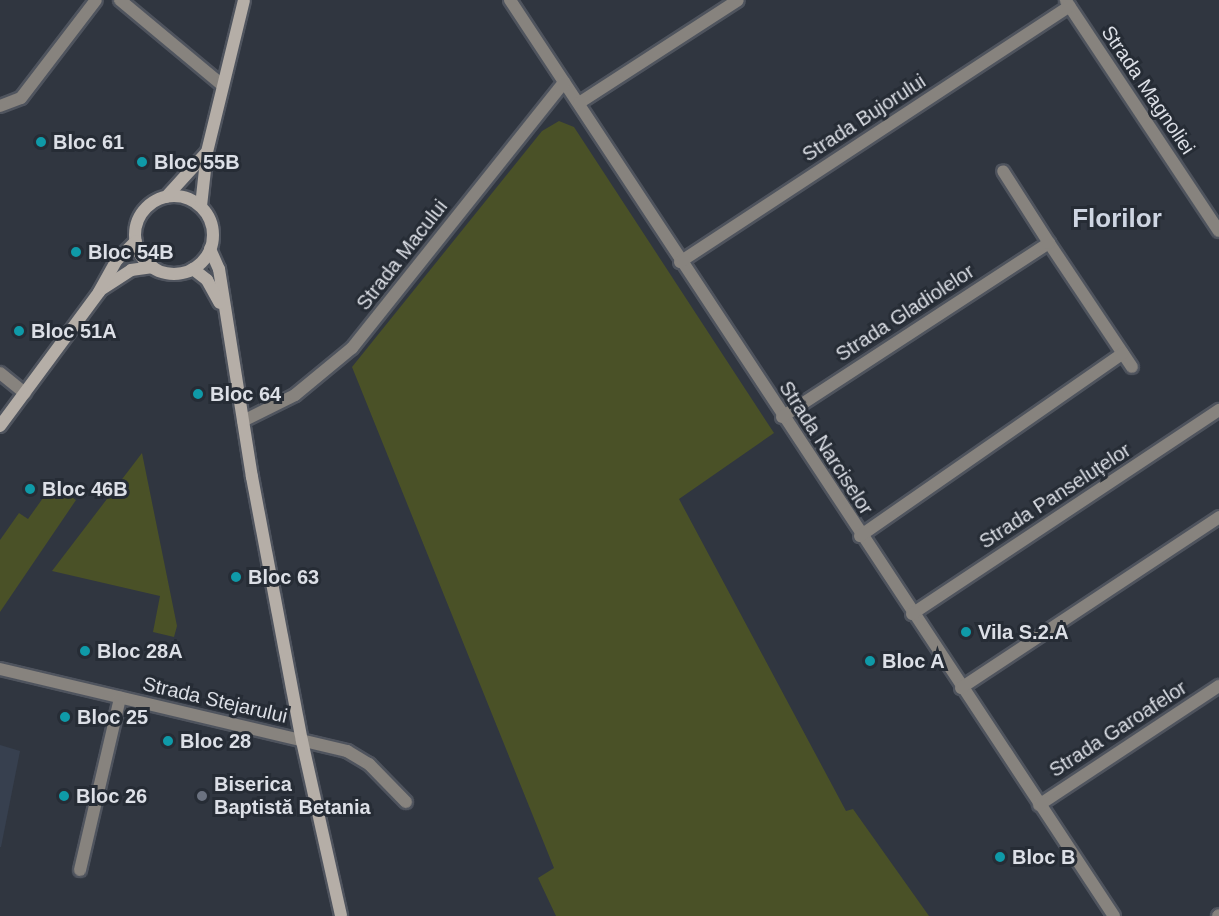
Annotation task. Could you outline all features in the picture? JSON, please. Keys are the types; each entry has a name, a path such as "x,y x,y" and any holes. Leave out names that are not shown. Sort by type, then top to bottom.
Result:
{"main road":[{"path":"201,206 207,152 244,0"},
{"path":"0,426 99,292 116,261 136,241 138,222 144,210 166,197 207,152"},
{"path":"166,197 190,200 201,206 212,226 210,249 219,269 243,421 302,741 341,916"},
{"path":"136,241 153,267"},
{"path":"99,292 130,270 153,267 173,274 193,269 210,249"},
{"path":"193,269 214,289 226,318"}],"street":[{"path":"0,106 21,98 96,0"},
{"path":"120,0 222,85"},
{"name":"Strada Narciselor","path":"510,0 860,536 1114,916"},
{"path":"579,103 738,0"},
{"name":"Strada Magnoliei","path":"1067,3 1219,231"},
{"name":"Strada Bujorului","path":"680,262 1067,3"},
{"name":"Strada Macului","path":"243,421 295,395 352,348 564,82"},
{"path":"1003,171 1132,367"},
{"name":"Strada Gladiolelor","path":"782,417 1049,243"},
{"path":"860,536 1123,353"},
{"path":"0,373 25,393"},
{"name":"Strada Panseluțelor","path":"912,614 1219,410"},
{"path":"961,688 1219,517"},
{"name":"Strada Stejarului","path":"0,669 358,756 406,802"},
{"name":"Strada Garoafelor","path":"1039,805 1219,686"},
{"name":"Strada Stejarului","path":"80,870 120,698"}],"shaded area":[{"path":"0,745 20,751 1,847 0,847"}],"green space":[{"path":"559,121 574,127 774,433 679,499 846,811 853,809 929,916 556,916 538,878 554,868 352,367 542,131"},
{"path":"142,453 177,626 174,637 153,632 160,596 52,571"},
{"path":"53,484 76,500 0,612 0,540 19,513 28,519"}],"place":[{"name":"Bloc 61","path":"41,142"},
{"name":"Bloc 55B","path":"142,162"},
{"name":"Bloc 54B","path":"76,252"},
{"name":"Bloc 51A","path":"19,331"},
{"name":"Bloc 64","path":"198,394"},
{"name":"Bloc 46B","path":"30,489"},
{"name":"Bloc 63","path":"236,577"},
{"name":"Vila S.2.A","path":"966,632"},
{"name":"Bloc 28A","path":"85,651"},
{"name":"Bloc A","path":"870,661"},
{"name":"Bloc 25","path":"65,717"},
{"name":"Bloc 28","path":"168,741"},
{"name":"Bloc 26","path":"64,796"},
{"name":"Biserica Baptistă Betania","path":"202,796"},
{"name":"Bloc B","path":"1000,857"}],"district":[{"name":"Florilor","path":"1117,219"}]}
